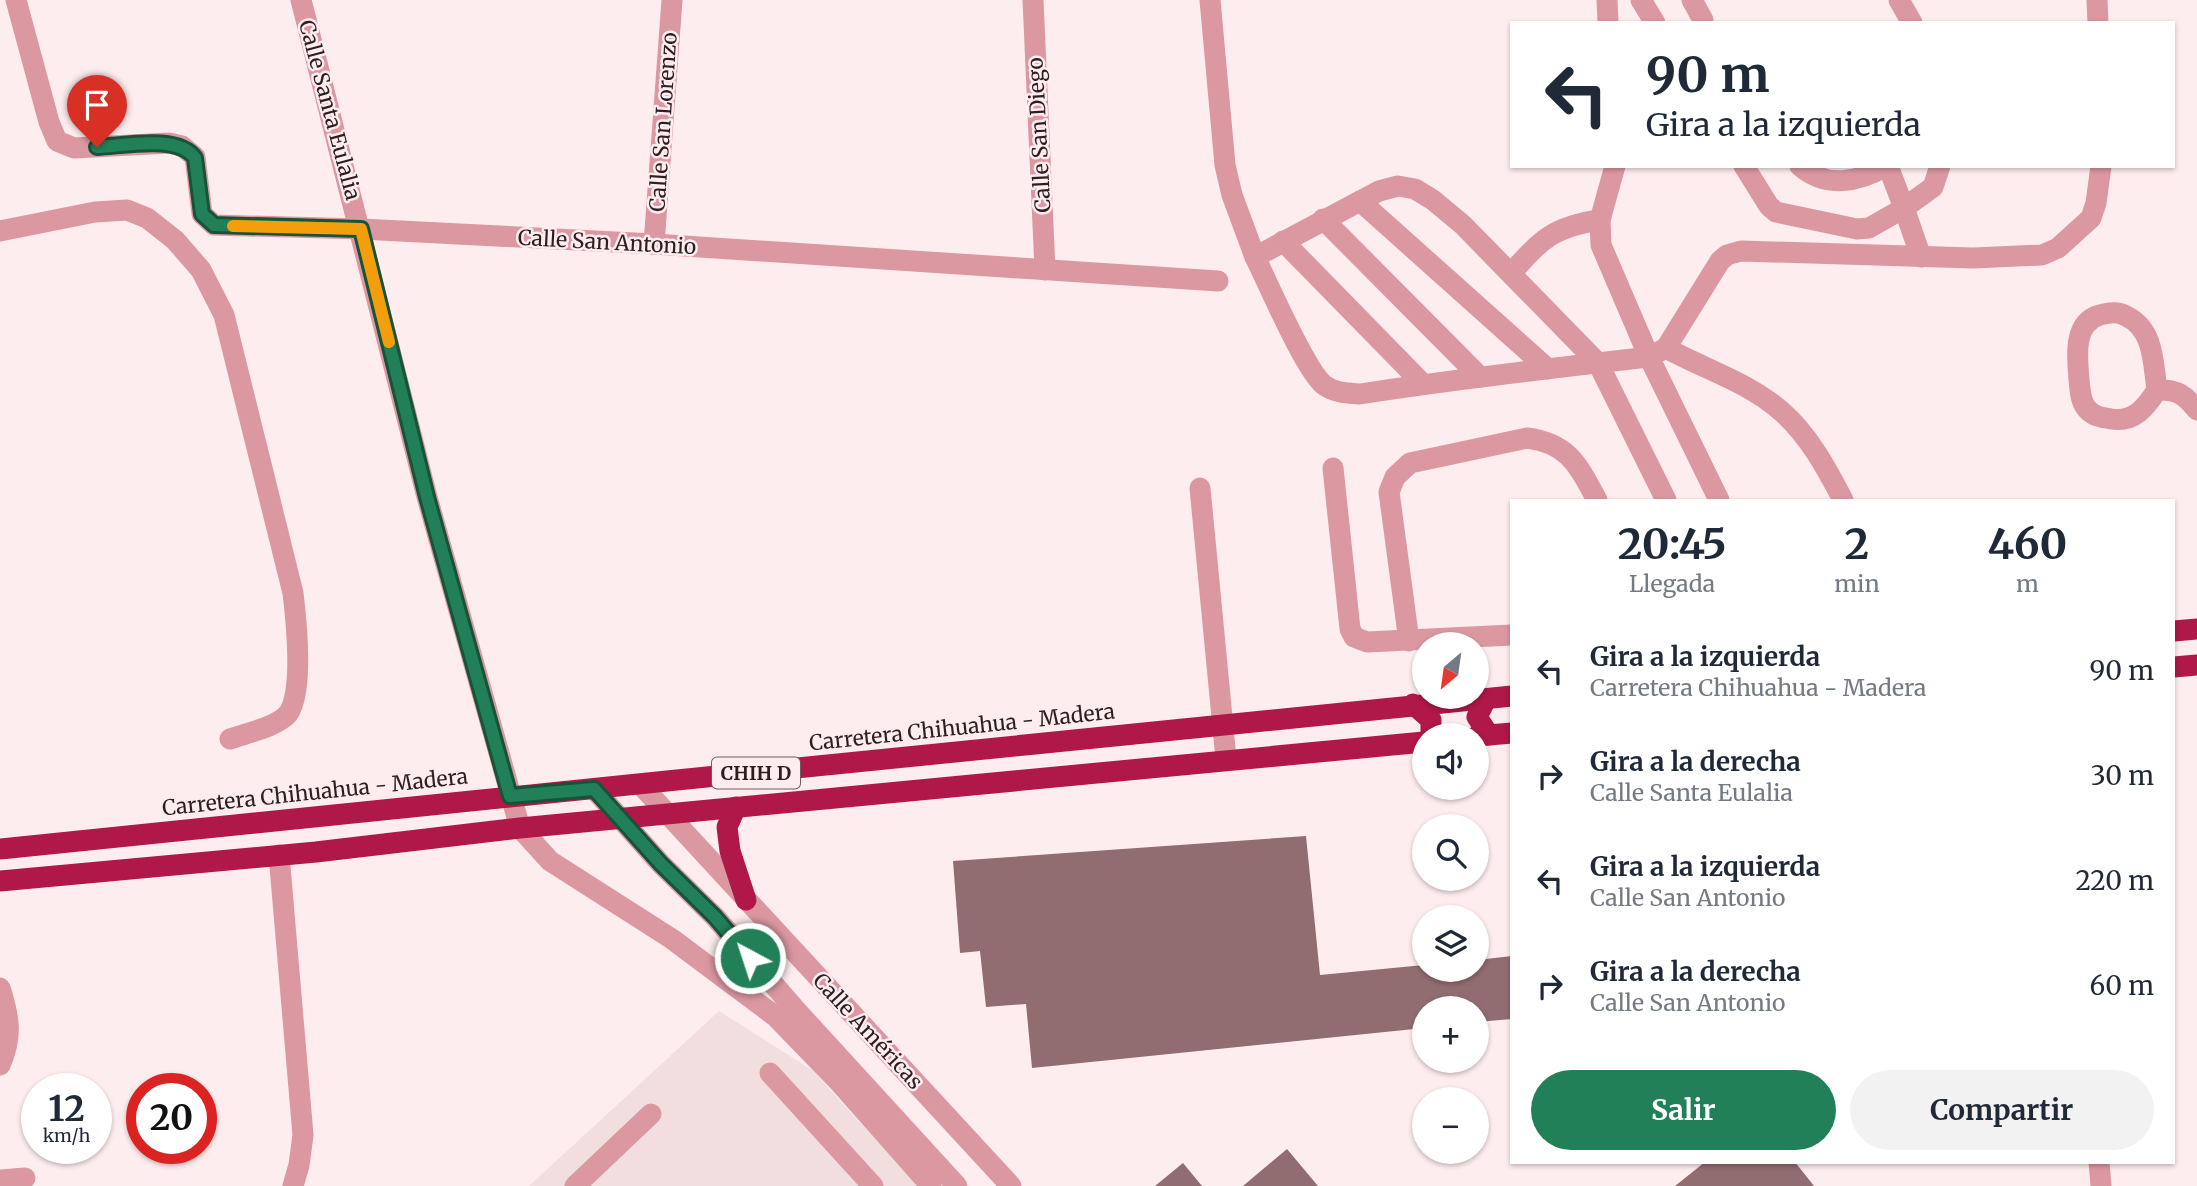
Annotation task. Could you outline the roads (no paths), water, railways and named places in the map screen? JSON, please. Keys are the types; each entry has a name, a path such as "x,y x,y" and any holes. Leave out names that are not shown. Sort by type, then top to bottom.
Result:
{"highway":[{"path":"2175,631 2197,629"},
{"path":"2175,667 2197,665"},
{"name":"Carretera Chihuahua - Madera","path":"1489,699 1510,696"},
{"name":"Carretera Chihuahua - Madera","path":"0,849 1412,704"},
{"path":"1419,709 1431,723"},
{"path":"1489,735 1510,733"},
{"name":"CHIH D","path":"0,881 1412,742"},
{"path":"736,807 727,827 730,851 746,900"}],"street":[{"name":"Calle San Antonio","path":"16,0 49,122 57,141 74,148 169,143 182,146 195,158 202,214 214,225 361,229 654,244 1218,281"},
{"name":"Calle Santa Eulalia","path":"301,0 427,497 520,828"},
{"name":"Calle San Lorenzo","path":"654,244 672,0"},
{"name":"Calle San Diego","path":"1032,0 1045,270"},
{"path":"1210,0 1225,165 1232,195 1255,257 1315,375 1323,384 1345,393 1360,394 1658,353 1746,387 1782,411 1804,435 1842,499"},
{"path":"1607,0 1608,21"},
{"path":"1641,0 1654,21"},
{"path":"1692,0 1703,20"},
{"path":"1899,0 1911,21"},
{"path":"2097,0 2098,21"},
{"path":"1614,168 1600,220 1601,245 1605,258 1658,353 1719,499"},
{"path":"1745,168 1769,206 1782,214 1864,229 1904,208 1933,187 1939,168"},
{"path":"1803,168 1816,177 1877,168"},
{"path":"1888,168 1921,257"},
{"path":"1658,353 1727,255 1741,251 1921,257 2023,258 2042,255 2058,248 2091,218 2101,168"},
{"path":"1255,257 1360,201 1398,186 1415,189 1463,225 1598,363 1665,499"},
{"path":"1360,201 1548,369"},
{"path":"0,231 95,212 127,210 147,218 175,240 201,270 224,315 293,593 296,643 296,692 288,715 277,722 230,739"},
{"path":"1323,219 1480,377"},
{"path":"1511,274 1541,240 1560,229 1600,220"},
{"path":"1283,241 1423,384"},
{"path":"2157,390 2152,354 2146,334 2137,321 2121,313 2091,317 2081,331 2077,355 2081,400 2087,409 2096,416 2117,420 2138,414 2157,390 2170,389 2185,395 2197,410"},
{"path":"1409,641 1390,492 1402,468 1410,463 1528,438 1539,439 1551,443 1571,457 1596,499"},
{"path":"1333,468 1349,629 1354,637 1367,642 1510,635"},
{"path":"1200,488 1226,759"},
{"name":"Calle Américas","path":"640,784 1011,1186"},
{"path":"594,789 661,864 715,917 794,1008 957,1186"},
{"path":"520,828 550,861 672,939 775,1016 840,1083 930,1186"},
{"path":"279,855 303,1135 293,1186"},
{"path":"0,988 10,1023 5,1054 0,1065"},
{"path":"770,1073 873,1186"},
{"path":"575,1186 651,1114"},
{"path":"2099,1164 2101,1186"},
{"path":"0,1180 25,1178"}]}
